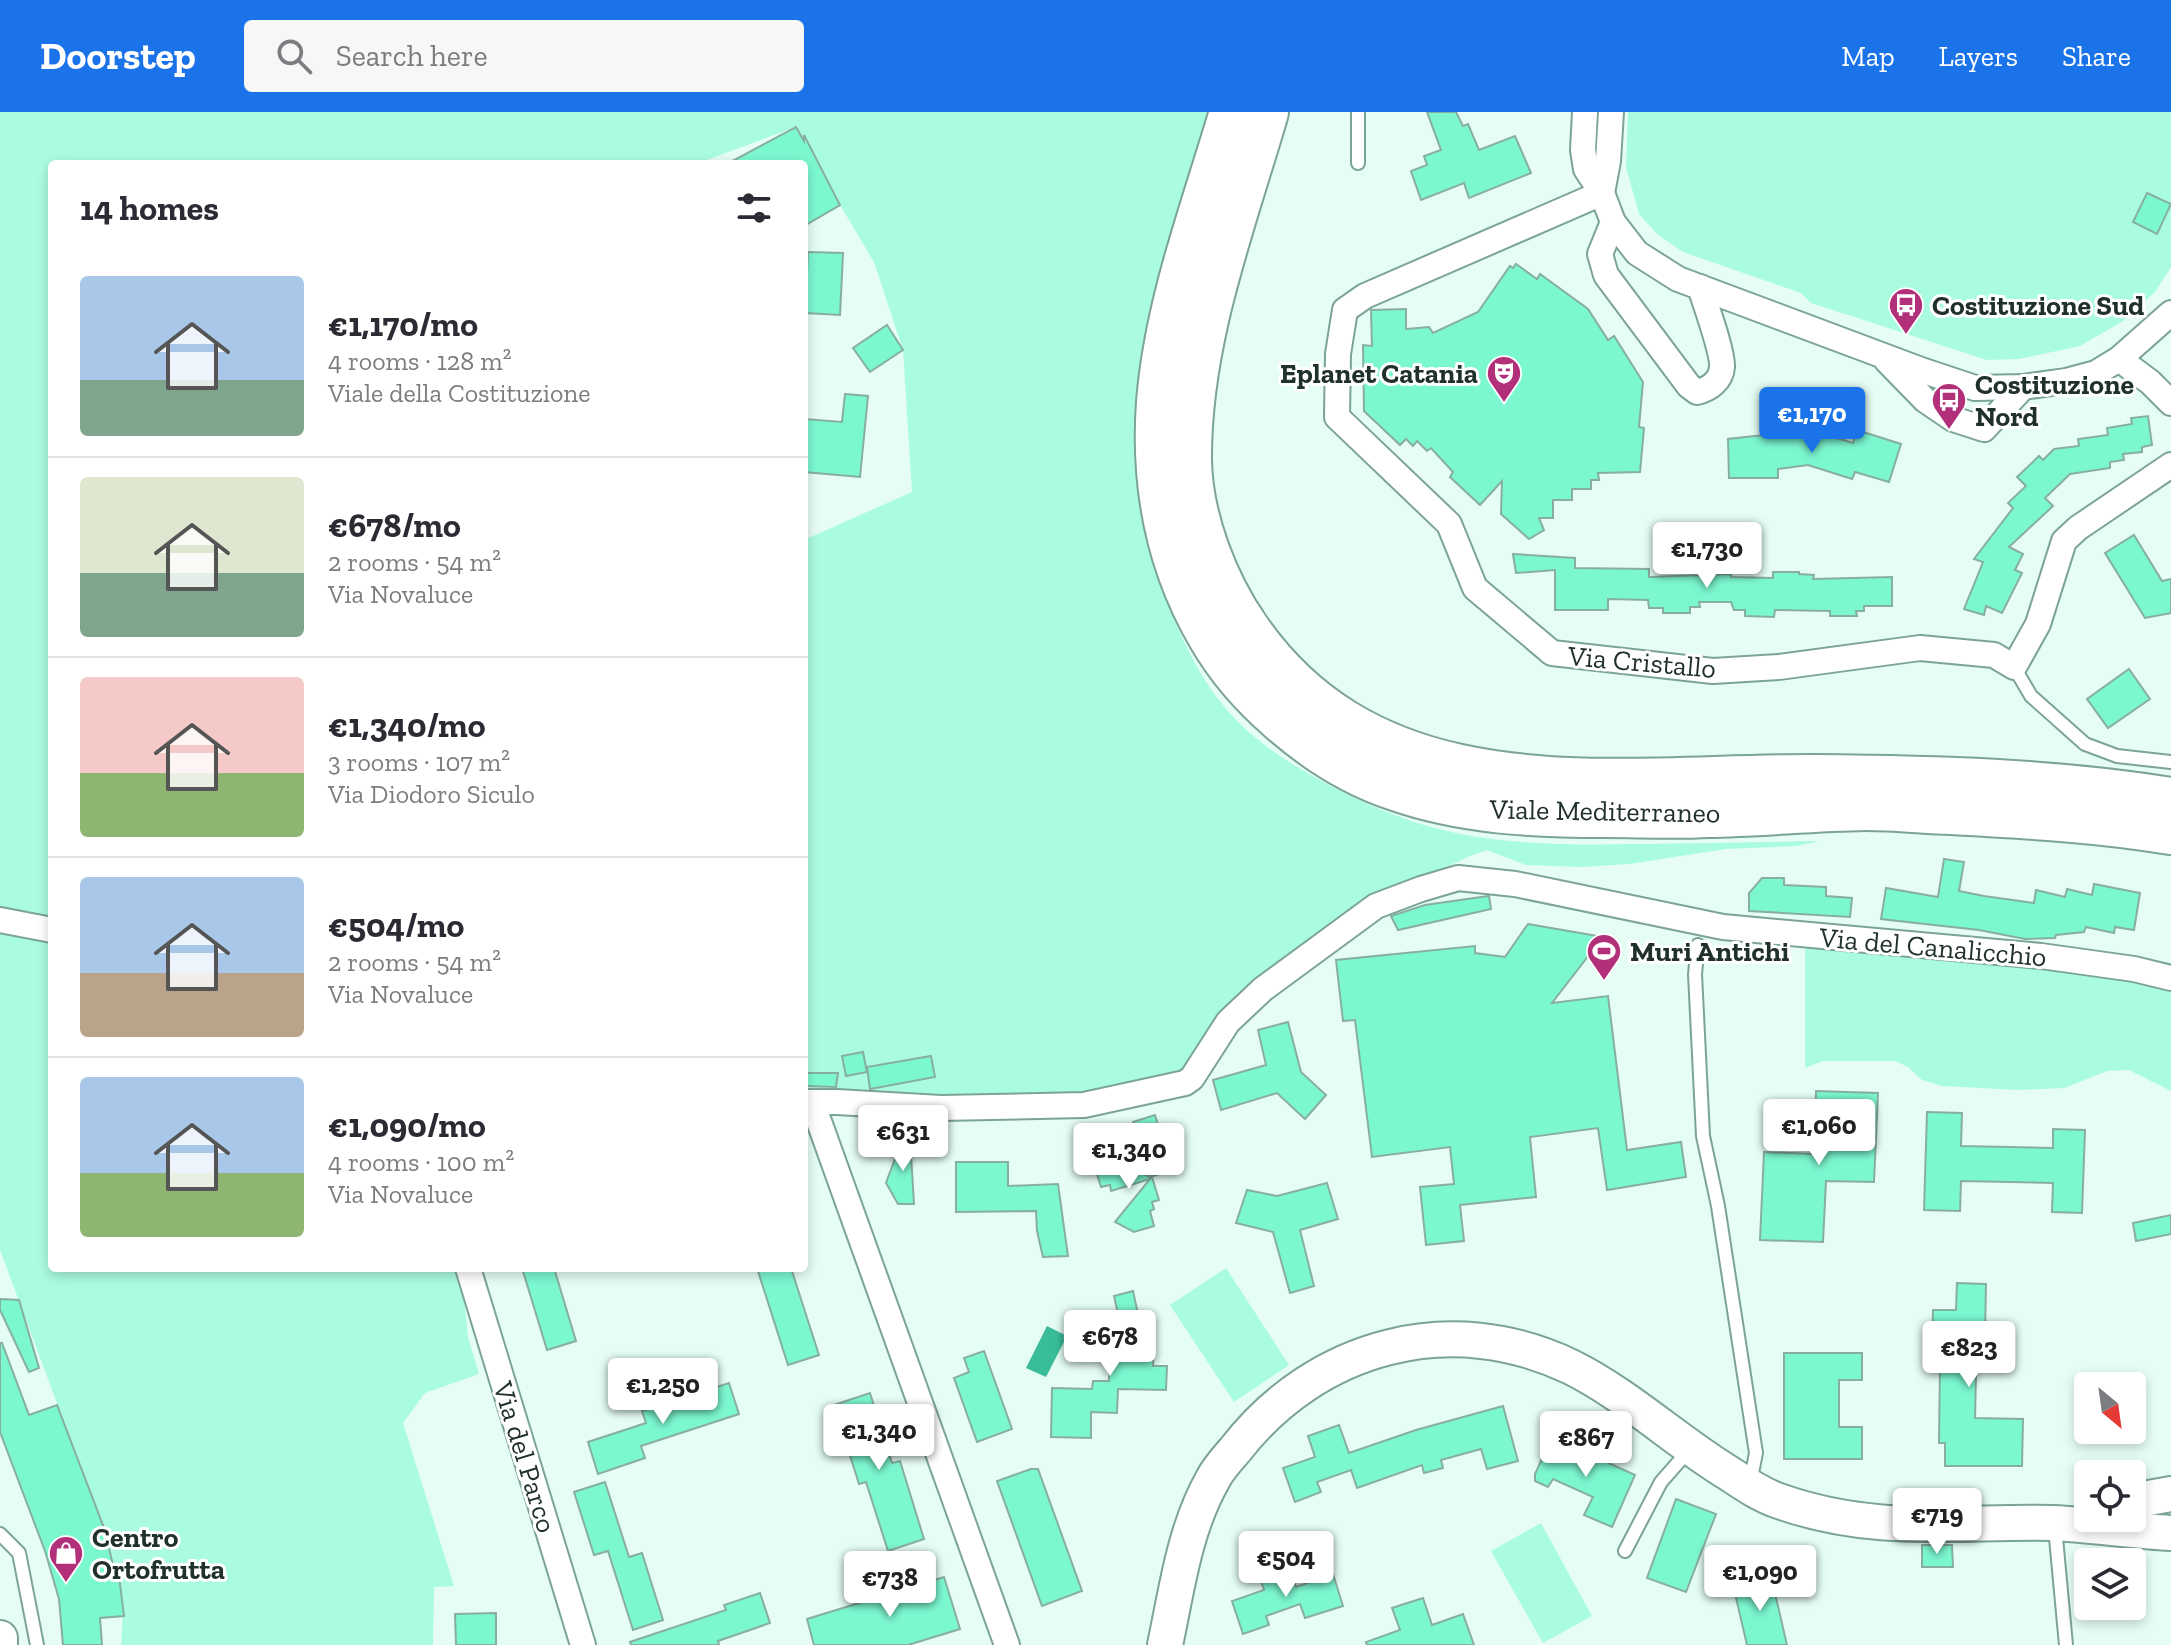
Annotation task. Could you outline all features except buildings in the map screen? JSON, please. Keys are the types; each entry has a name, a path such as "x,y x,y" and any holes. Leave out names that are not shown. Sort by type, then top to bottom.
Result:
{"highway":[{"name":"Viale Mediterraneo","path":"1232,112 1171,325 1157,444 1167,534 1196,611 1217,649 1242,683 1298,735 1358,772 1395,788 1469,807 1544,815 1708,815 1873,808 2032,816 2125,824 2171,832"},
{"name":"Viale Mediterraneo","path":"1266,112 1213,289 1197,366 1190,419 1189,463 1197,513 1214,568 1235,612 1264,654 1296,687 1332,715 1383,744 1433,761 1478,773 1554,781 1934,778 2109,790 2171,800"},
{"path":"2032,816 2171,852"}],"main road":[{"path":"1165,1645 1185,1547 1196,1513 1214,1477 1252,1427 1287,1396 1331,1368 1375,1350 1419,1340 1496,1342 1533,1351 1574,1368 1623,1399 1690,1449 1750,1486 1775,1500 1819,1514 1899,1526 2055,1523 2171,1533"},
{"path":"2146,1498 2171,1494"},
{"path":"2055,1523 2074,1517"},
{"path":"0,1638 0,1645"}],"street":[{"path":"1585,112 1583,150 1586,169 1602,193 1613,222 1646,260 1678,279 1975,388 2023,387 2096,373 2119,359 2171,313"},
{"path":"1602,193 1611,112"},
{"name":"Via Cristallo","path":"1602,193 1397,280 1345,310 1338,354 1337,417 1449,524 1475,588 1552,653 1713,671 1779,667 1920,648 1994,655 2014,667"},
{"path":"1613,222 1600,254 1606,275 1689,386 1697,392 1716,382 1722,367 1700,287"},
{"path":"1882,356 1925,400 1953,419 1984,429 2023,387"},
{"path":"2119,359 2150,382 2171,403"},
{"path":"2014,667 2038,624 2064,541 2078,528 2171,465"},
{"name":"Via del Canalicchio","path":"808,1102 941,1108 1084,1105 1185,1083 1192,1078 1228,1022 1263,989 1376,906 1458,878 1515,884 1723,927 2041,956 2134,969 2171,978"},
{"path":"0,920 48,929"},
{"path":"808,1102 1007,1645"},
{"name":"Via del Parco","path":"469,1272 583,1645"}],"lane":[{"path":"1358,112 1358,163"},
{"path":"2014,667 2031,696 2085,744 2117,756 2171,762"},
{"path":"1698,945 1695,974 1703,1136 1718,1206 1756,1453 1750,1486"},
{"path":"1625,1551 1661,1482 1690,1449"},
{"path":"2055,1523 2066,1645"},
{"path":"0,1534 19,1553 37,1645"}],"shaded area":[{"path":"0,112 1212,112 1147,359 1140,395 1136,455 1145,528 1166,599 1201,673 1231,715 1270,749 1332,787 1397,816 1451,832 1505,841 1560,844 1820,841 1581,867 1526,865 1487,850 1374,901 1185,1072 1087,1098 930,1100 836,1093 809,1087 808,538 912,492 903,350 874,262 833,193 815,154 796,127 707,160 48,160 48,918 0,909"},
{"path":"1628,112 2171,112 2171,267 2155,292 2123,321 2080,346 2019,359 1987,360 1811,303 1801,293 1683,252 1657,234 1639,214 1626,167"},
{"path":"0,930 48,938 48,1272 458,1272 468,1337 479,1374 425,1393 403,1423 454,1586 434,1587 433,1645 121,1645 121,1597 102,1524 0,1250"},
{"path":"1805,947 2068,970 2171,989 2171,1091 2129,1070 2107,1071 2064,1088 2019,1090 1942,1086 1922,1080 1908,1067 1895,1061 1823,1061 1805,1068"},
{"path":"1226,1268 1289,1365 1234,1402 1170,1305"},
{"path":"1047,1326 1067,1336 1046,1377 1026,1368"},
{"path":"1541,1523 1592,1616 1543,1643 1491,1551"}],"place":[{"name":"Costituzione Sud","path":"1906,336"},
{"name":"Eplanet Catania","path":"1504,404"},
{"name":"Costituzione Nord","path":"1949,431"},
{"name":"Muri Antichi","path":"1604,982"},
{"name":"Centro Ortofrutta","path":"66,1584"}]}
